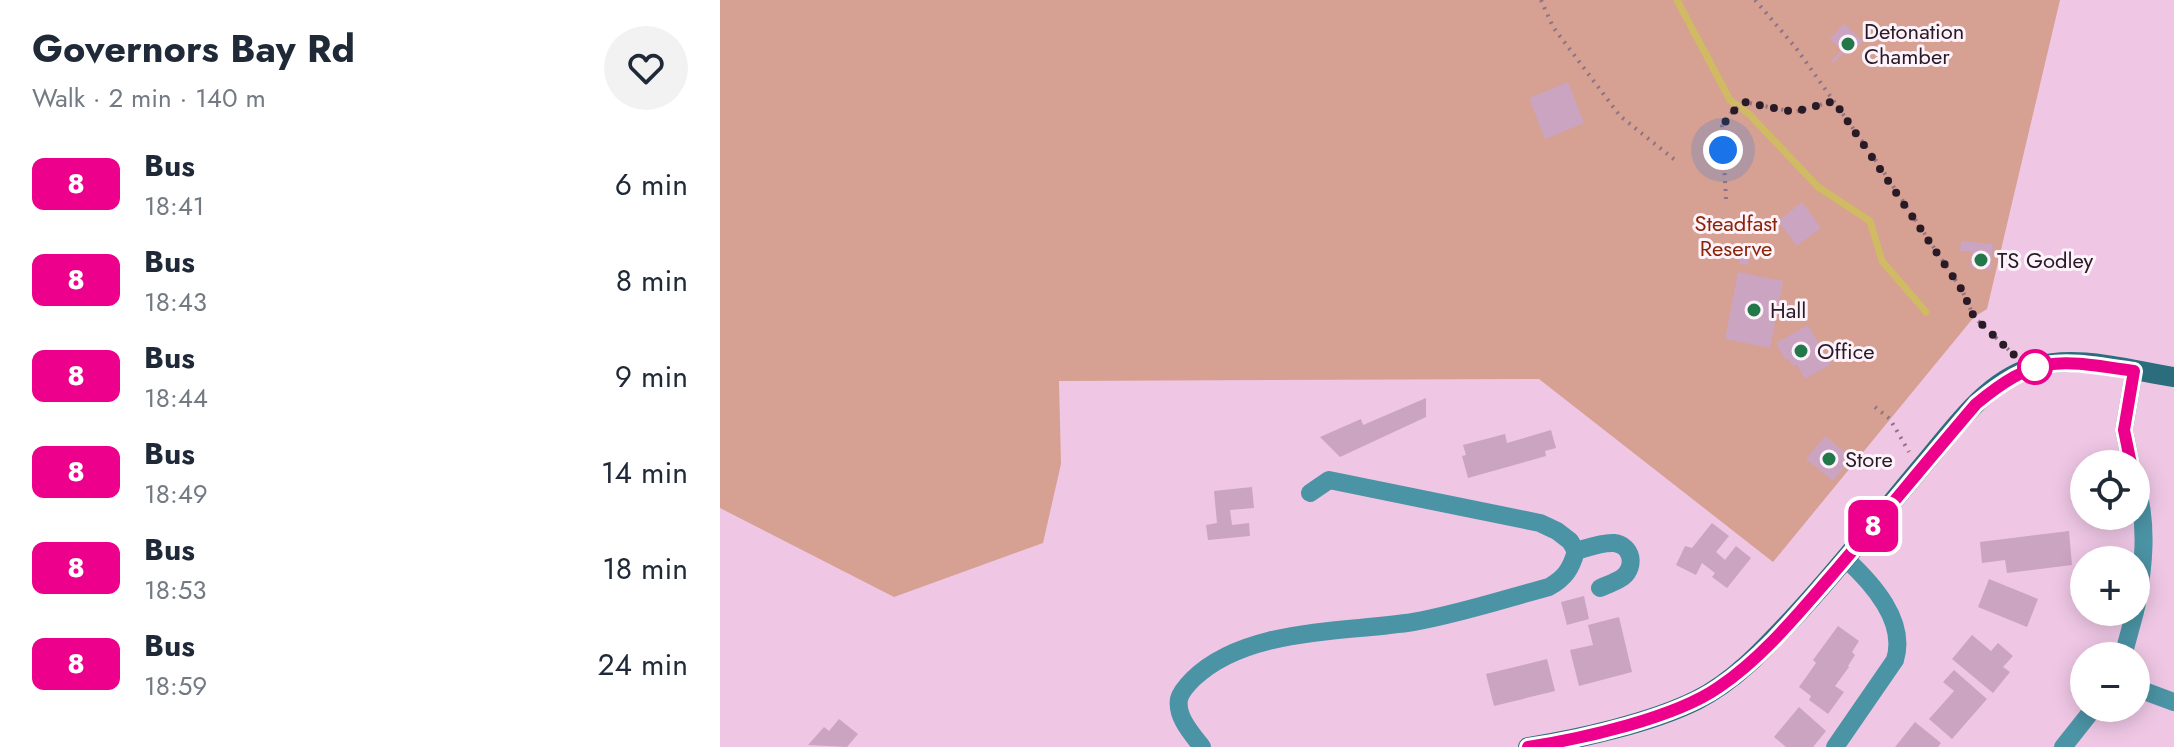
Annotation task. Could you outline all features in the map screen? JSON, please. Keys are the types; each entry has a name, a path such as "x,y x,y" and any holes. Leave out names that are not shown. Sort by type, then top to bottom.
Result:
{"main road":[{"path":"1528,747 1645,720 1697,700 1718,688 1775,637 1846,559 1976,404 2004,381 2029,369 2054,363 2083,363 2174,377"}],"street":[{"path":"2128,450 2124,430 2134,371"},
{"path":"1202,747 1184,723 1179,698 1200,672 1224,657 1284,638 1437,617 1549,587 1562,580 1571,569 1576,551 1570,541 1540,523 1485,510 1329,480 1310,493"},
{"path":"1576,551 1614,543 1624,547 1630,555 1631,567 1624,576 1600,588"},
{"path":"1835,747 1895,660 1897,652 1896,633 1882,599 1872,584 1846,559"},
{"path":"2150,693 2174,702"},
{"path":"2063,747 2083,722"}],"path":[{"path":"1541,0 1553,27 1620,116 1675,160"},
{"path":"1755,0 1796,48 1834,101 1962,290 1974,317 2029,369"},
{"path":"1726,199 1722,126 1734,110 1744,102 1794,112 1834,101"},
{"path":"1875,407 1890,419 1920,469"}],"green space":[{"name":"Steadfast Reserve","path":"720,0 2060,0 1987,309 1974,317 1773,562 1539,379 1059,381 1061,464 1043,543 894,597 720,508"}],"building":[{"name":"Detonation Chamber","path":"1844,24 1863,41 1849,55 1845,52 1833,63 1831,61 1842,50 1830,39"},
{"path":"1568,82 1584,123 1545,139 1529,98"},
{"path":"1802,202 1821,228 1797,246 1778,221"},
{"name":"TS Godley","path":"1961,241 1993,244 1991,270 1970,267 1972,252 1960,251"},
{"path":"1742,245 1751,246 1748,265 1739,264"},
{"name":"Hall","path":"1738,272 1783,281 1770,348 1725,339"},
{"name":"Office","path":"1808,325 1831,364 1805,379 1797,365 1793,366 1785,359 1776,343"},
{"path":"1426,398 1426,417 1340,457 1320,437 1361,419 1363,425"},
{"path":"1551,430 1556,448 1545,451 1546,456 1468,478 1462,456 1466,455 1463,445 1505,434 1507,443"},
{"name":"Store","path":"1825,436 1852,458 1833,481 1806,459"},
{"path":"1252,487 1254,508 1230,510 1232,525 1249,523 1250,536 1208,540 1206,525 1217,523 1214,491"},
{"path":"1712,523 1729,536 1716,552 1725,560 1736,546 1751,558 1727,588 1712,577 1715,573 1702,563 1696,575 1676,565 1685,546 1692,548"},
{"path":"2069,531 2070,565 2007,573 2005,560 1982,563 1980,542"},
{"path":"1989,579 2038,599 2027,627 1978,607"},
{"path":"1584,596 1589,619 1567,625 1561,602"},
{"path":"1619,617 1632,672 1579,686 1570,650 1593,645 1588,625"},
{"path":"1838,626 1859,641 1852,652 1855,655 1849,667 1835,686 1844,692 1828,714 1809,700 1811,696 1799,687 1816,663 1813,660"},
{"path":"1972,635 1991,651 1998,643 2013,656 2003,667 2010,672 1993,693 1952,659"},
{"path":"1547,659 1555,691 1494,706 1486,674"},
{"path":"1954,670 1987,699 1952,739 1929,719 1954,691 1943,682"},
{"path":"1799,707 1826,731 1813,747 1786,747 1774,737"},
{"path":"839,719 858,734 847,747 808,745 824,727 829,731"},
{"path":"1915,722 1941,743 1938,747 1895,747"}],"waterway":[{"path":"1677,0 1730,100 1749,114 1818,187 1870,221 1882,261 1926,312"}],"bus line":[{"name":"8","path":"1528,747 1645,720 1673,711 1718,688 1775,637 1846,559 1976,404 2004,381 2029,369 2054,363 2083,363 2134,371 2124,430 2127,450"}],"place":[{"name":"Detonation Chamber","path":"1848,44"},
{"name":"TS Godley","path":"1981,260"},
{"name":"Hall","path":"1754,310"},
{"name":"Office","path":"1801,351"},
{"name":"Store","path":"1829,459"}],"route":[{"path":"1723,150 1722,126 1744,102 1794,112 1834,101 1962,290 1974,317 2029,369 2035,367"}]}
